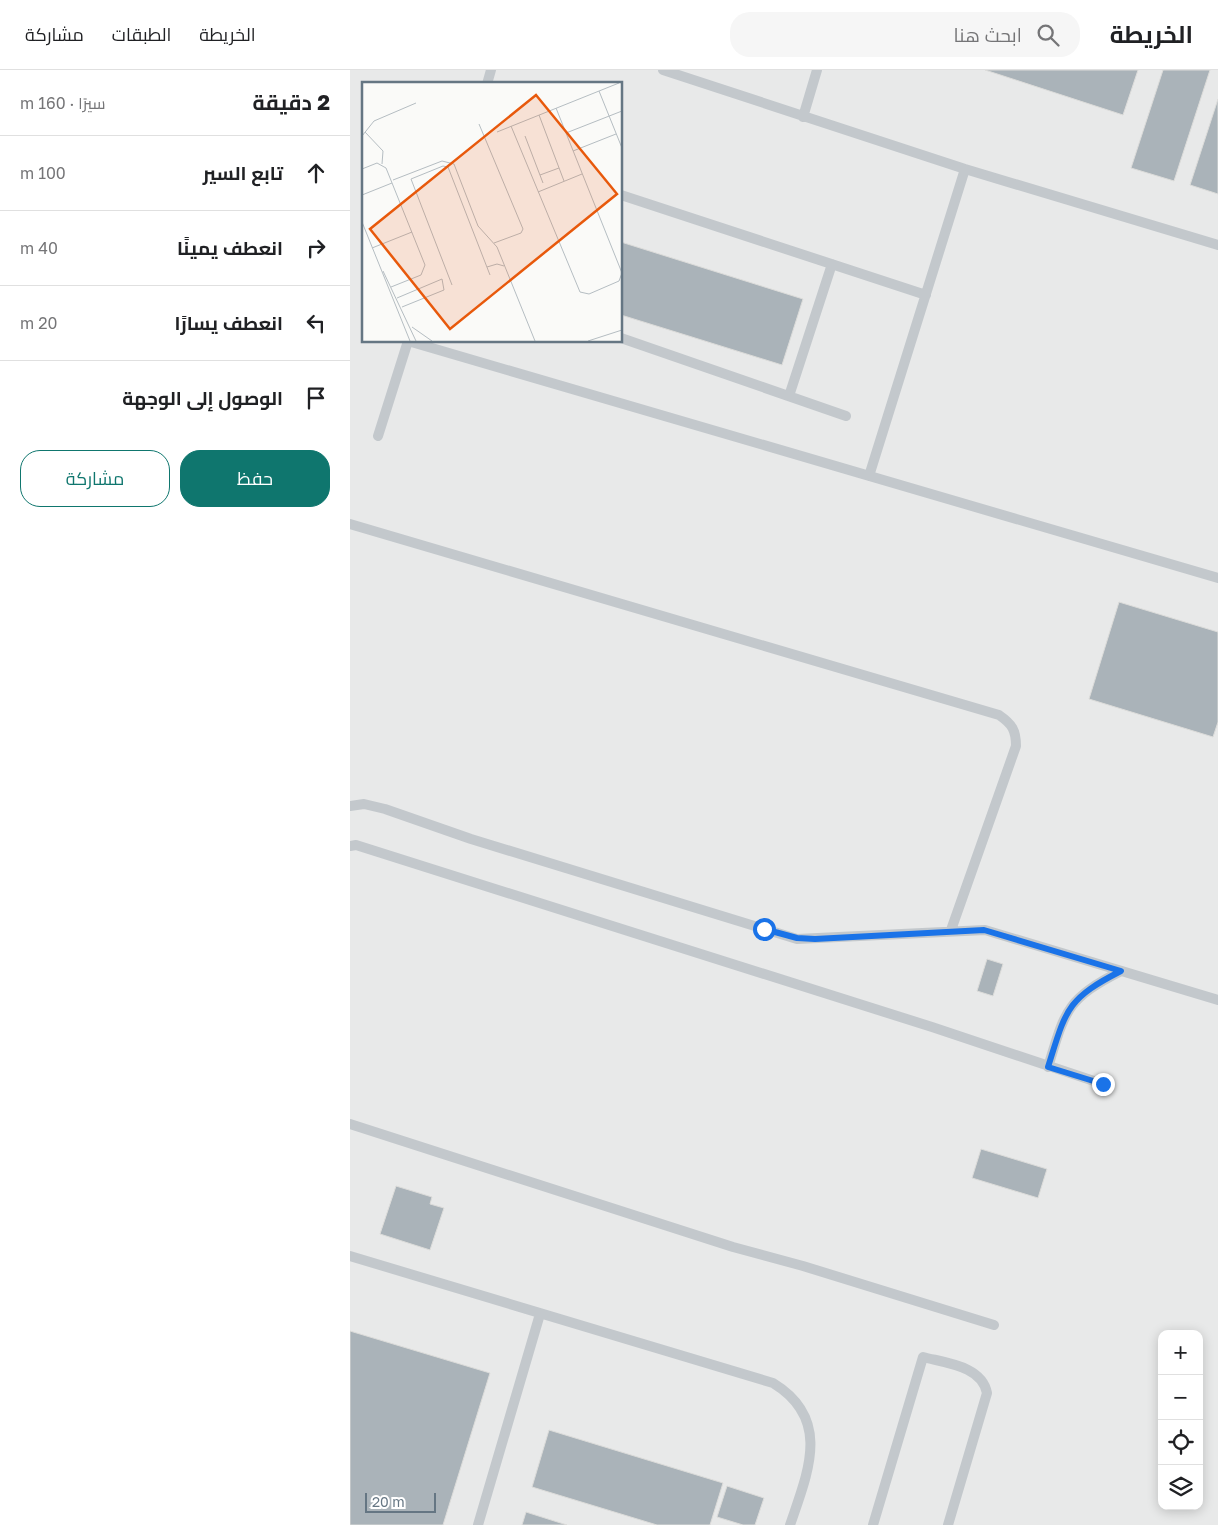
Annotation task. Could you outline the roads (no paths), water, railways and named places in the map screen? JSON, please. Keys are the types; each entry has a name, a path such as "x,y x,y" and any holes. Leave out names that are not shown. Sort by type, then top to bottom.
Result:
{"lane":[{"path":"663,70 678,72 803,117 965,169 1218,245"},
{"path":"803,117 818,70"},
{"path":"868,476 965,169"},
{"path":"622,196 926,295"},
{"path":"788,396 832,264"},
{"path":"622,338 846,416"},
{"path":"378,436 408,342"},
{"path":"411,342 1218,578"},
{"path":"350,524 999,715 1010,722 1016,733 1016,746 951,930"},
{"path":"350,806 364,804 385,809 471,839 797,938 984,930 1218,1000"},
{"path":"350,846 356,845 932,1027 1103,1084"},
{"path":"1048,1067 1062,1022 1076,999 1090,986 1121,971"},
{"path":"350,1124 732,1247 803,1266 994,1326"},
{"path":"350,1256 758,1378 785,1390 804,1412 810,1430 811,1450 804,1484 790,1525"},
{"path":"478,1525 540,1314"},
{"path":"873,1525 923,1357 975,1373 986,1385 987,1393 948,1525"}]}
